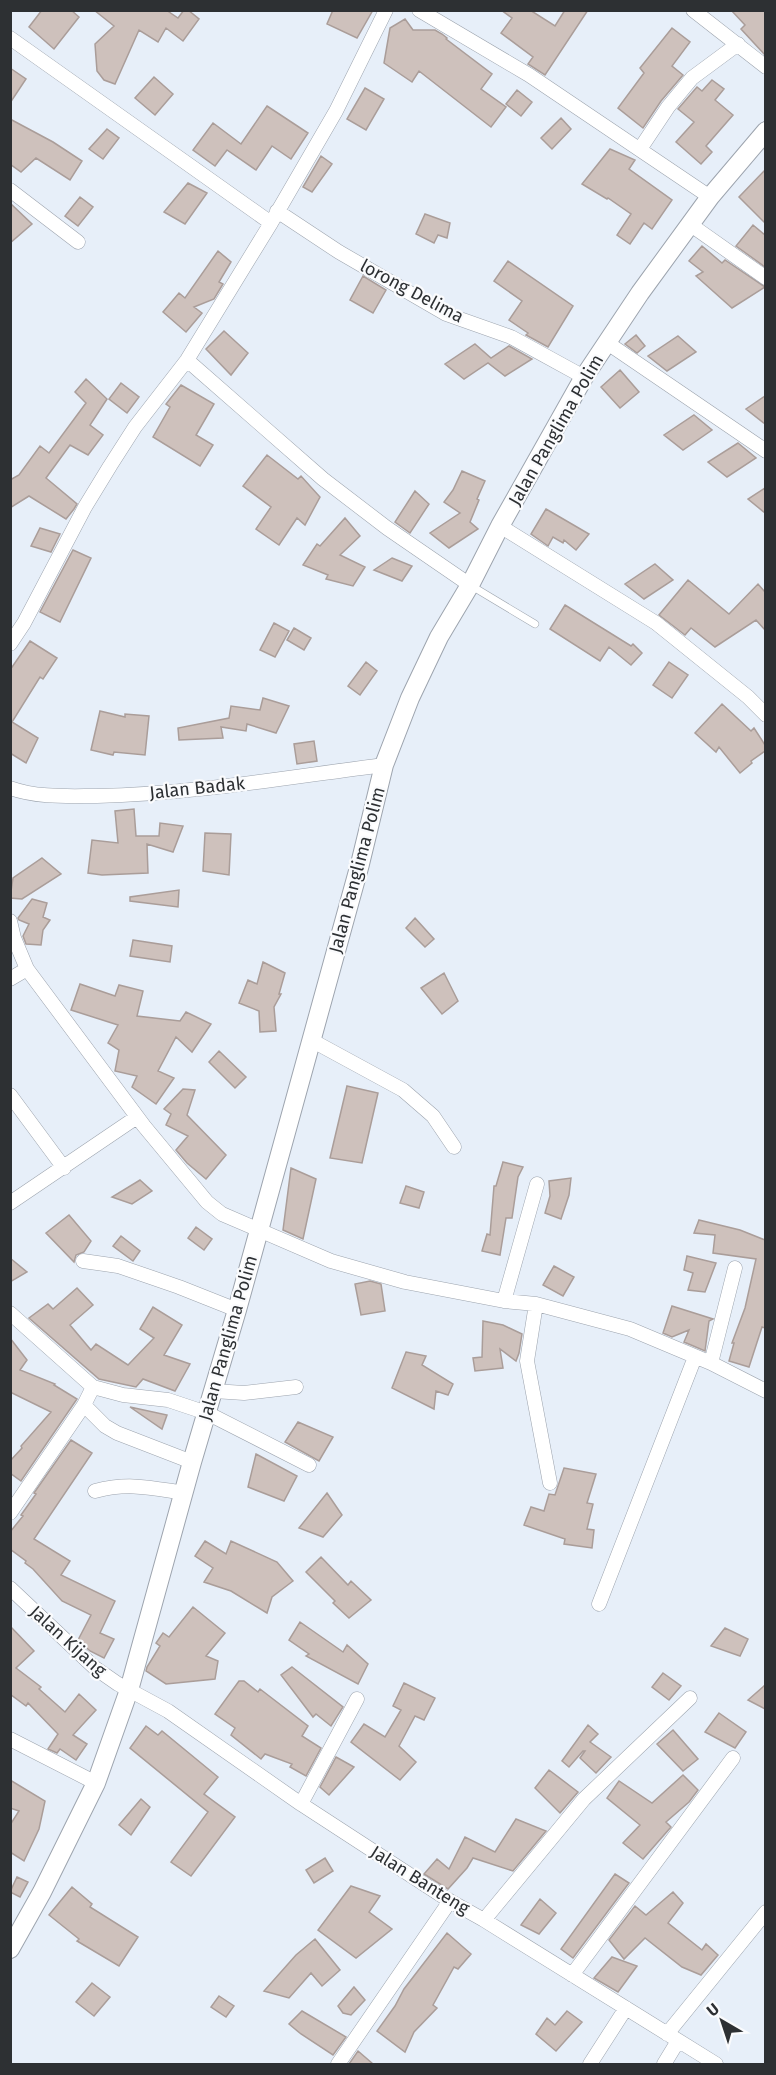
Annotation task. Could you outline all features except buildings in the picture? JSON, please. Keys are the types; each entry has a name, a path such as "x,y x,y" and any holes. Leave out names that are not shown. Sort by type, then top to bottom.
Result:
{"street":[{"path":"10,644 24,623 85,507 110,466 135,427 188,360 274,217 336,111 386,10"},
{"path":"419,10 530,75 710,198"},
{"path":"693,10 765,67"},
{"name":"lorong Delima","path":"10,38 274,217 446,314 511,337 584,377"},
{"path":"640,149 668,107 692,78 738,44"},
{"name":"Jalan Panglima Polim","path":"10,1949 42,1892 96,1783 129,1690 360,864 384,765 410,698 439,637 584,377 640,293 710,198 765,131"},
{"path":"10,190 78,242"},
{"path":"691,225 765,278"},
{"path":"606,342 765,451"},
{"path":"188,360 323,478 387,528 470,585"},
{"path":"500,526 656,623 748,697 765,715"},
{"name":"Jalan Badak","path":"10,788 52,796 132,795 384,765"},
{"path":"10,921 14,938 27,969 137,1117 207,1202 222,1214 331,1261 405,1282 504,1301 536,1304 630,1329 711,1364 765,1391"},
{"path":"10,979 27,969"},
{"path":"311,1040 403,1090 433,1116 454,1147"},
{"path":"10,1095 64,1168"},
{"path":"10,1203 137,1117"},
{"path":"504,1301 537,1184"},
{"path":"83,1261 118,1266 147,1275 237,1310"},
{"path":"711,1364 735,1268"},
{"path":"536,1304 527,1361 550,1483"},
{"path":"10,1313 93,1387 123,1395 168,1400 207,1413 309,1466"},
{"path":"599,1604 695,1357"},
{"path":"10,1513 84,1405 93,1387"},
{"path":"214,1391 244,1393 297,1387"},
{"path":"84,1405 105,1426 117,1433 192,1462"},
{"path":"95,1491 133,1485 185,1493"},
{"name":"Jalan Kijang","path":"10,1588 95,1668 129,1690"},
{"name":"Jalan Banteng","path":"129,1690 168,1711 301,1804 450,1900 672,2037 700,2060 716,2064"},
{"path":"484,1920 584,1799 690,1698"},
{"path":"301,1804 357,1699"},
{"path":"10,1740 96,1783"},
{"path":"572,1975 733,1758"},
{"path":"338,2064 450,1900"},
{"path":"664,2064 672,2037 765,1912"},
{"path":"590,2064 626,2008"}],"lane":[{"path":"470,585 535,624"}]}
